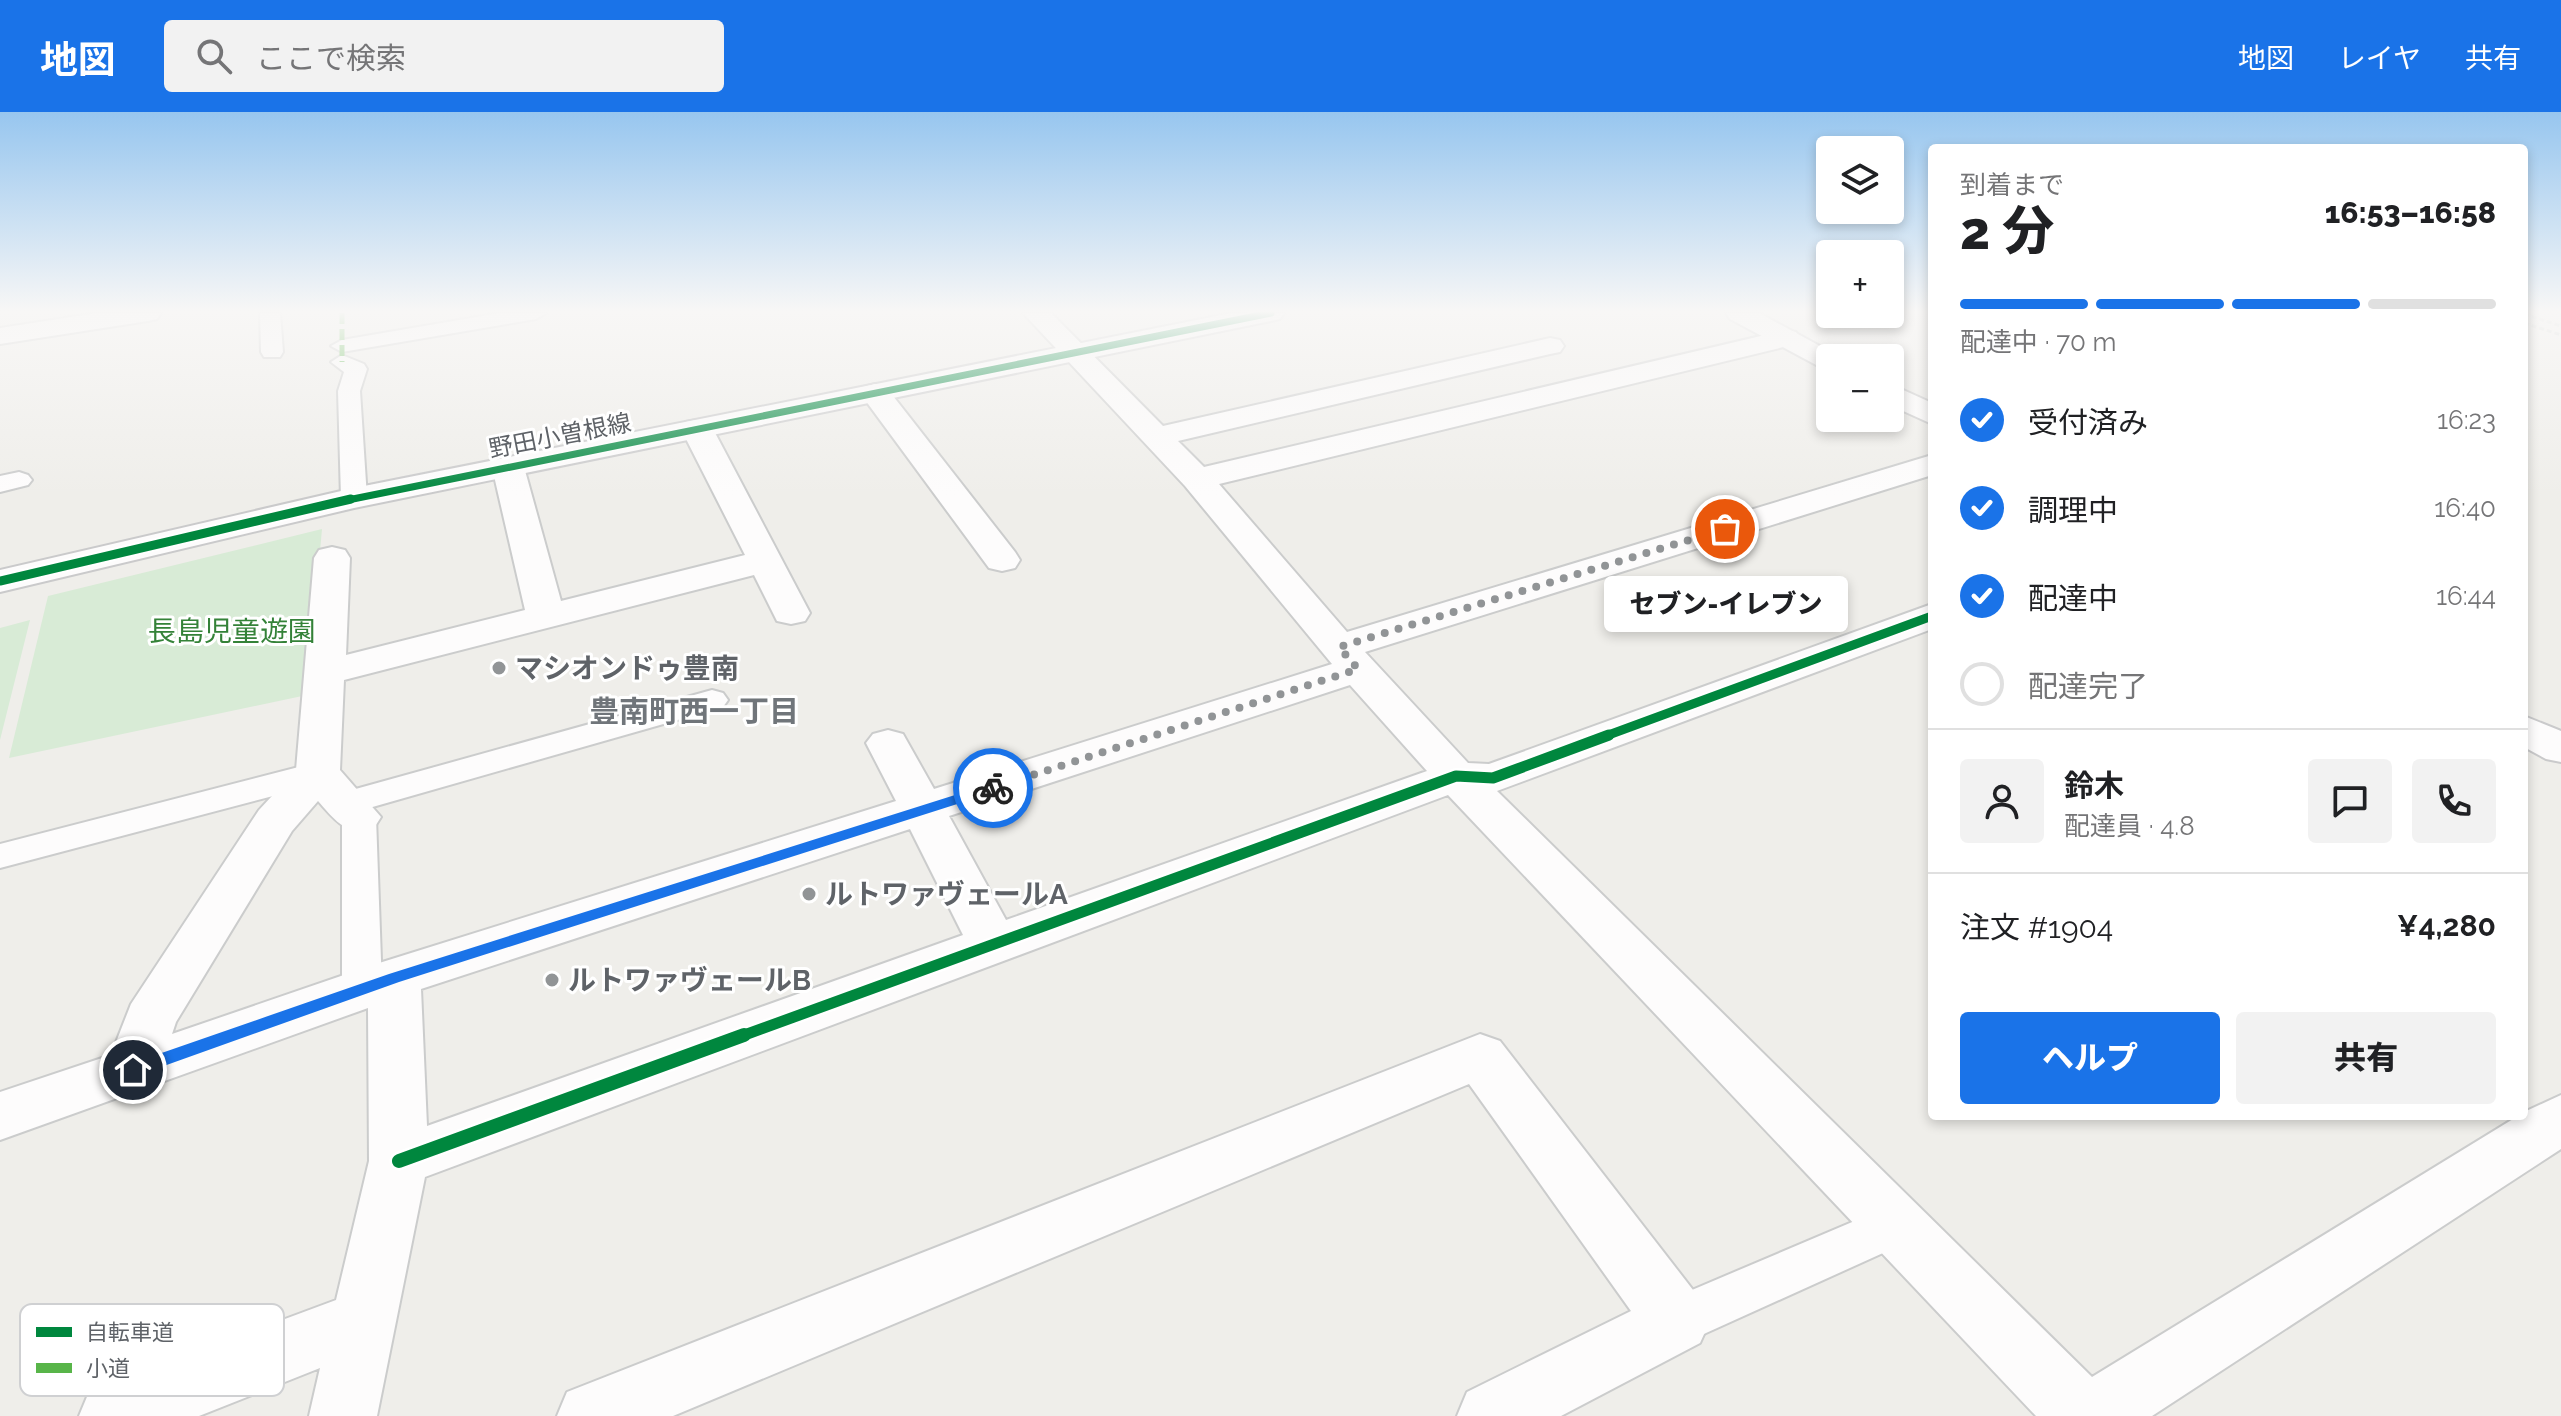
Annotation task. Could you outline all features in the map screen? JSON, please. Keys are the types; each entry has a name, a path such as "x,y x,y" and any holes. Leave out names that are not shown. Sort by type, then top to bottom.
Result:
{"street":[{"name":"野田小曽根線","path":"0,581 354,498 968,374"},
{"path":"1096,374 1197,479 1348,658 1456,776 2083,1416"},
{"path":"1157,437 1430,374"},
{"path":"1197,479 1636,374"},
{"path":"875,393 1002,560"},
{"path":"1904,400 1928,413"},
{"path":"697,429 791,613"},
{"path":"0,1116 378,984 923,810 1348,658 1928,466"},
{"path":"508,467 546,616"},
{"path":"133,1070 150,1019 275,821 341,798 327,672 332,558"},
{"path":"327,672 766,561"},
{"path":"399,1161 1456,776 1493,778 1928,617"},
{"path":"2528,731 2561,749"},
{"path":"888,743 994,946"},
{"path":"343,1416 399,1161 378,984"},
{"path":"591,1416 1480,1056 1677,1321 1491,1416"},
{"path":"2091,1416 2561,1119"},
{"path":"284,1351 364,1320"},
{"path":"113,1416 165,1396"}],"lane":[{"path":"354,374 349,391 354,498"},
{"path":"0,856 341,798 712,700"},
{"path":"341,798 378,984"},
{"path":"1677,1321 1897,1224"}],"green space":[{"name":"長島児童遊園","path":"322,529 307,695 9,758 48,596"},
{"path":"30,620 0,740 0,628"}],"cycle path":[{"path":"0,581 354,498 969,374"},
{"path":"399,1161 1456,776 1493,778 1928,617"}],"way so far":[{"path":"993,788 1358,669 1339,647 1725,529"}],"place":[{"name":"セブン-イレブン","path":"1725,529"},
{"name":"マシオンドゥ豊南","path":"499,668"},
{"name":"ルトワァヴェールA","path":"809,894"},
{"name":"ルトワァヴェールB","path":"552,980"}],"district":[{"name":"豊南町西一丁目","path":"694,712"}],"route":[{"path":"133,1070 394,978 993,788"}]}
